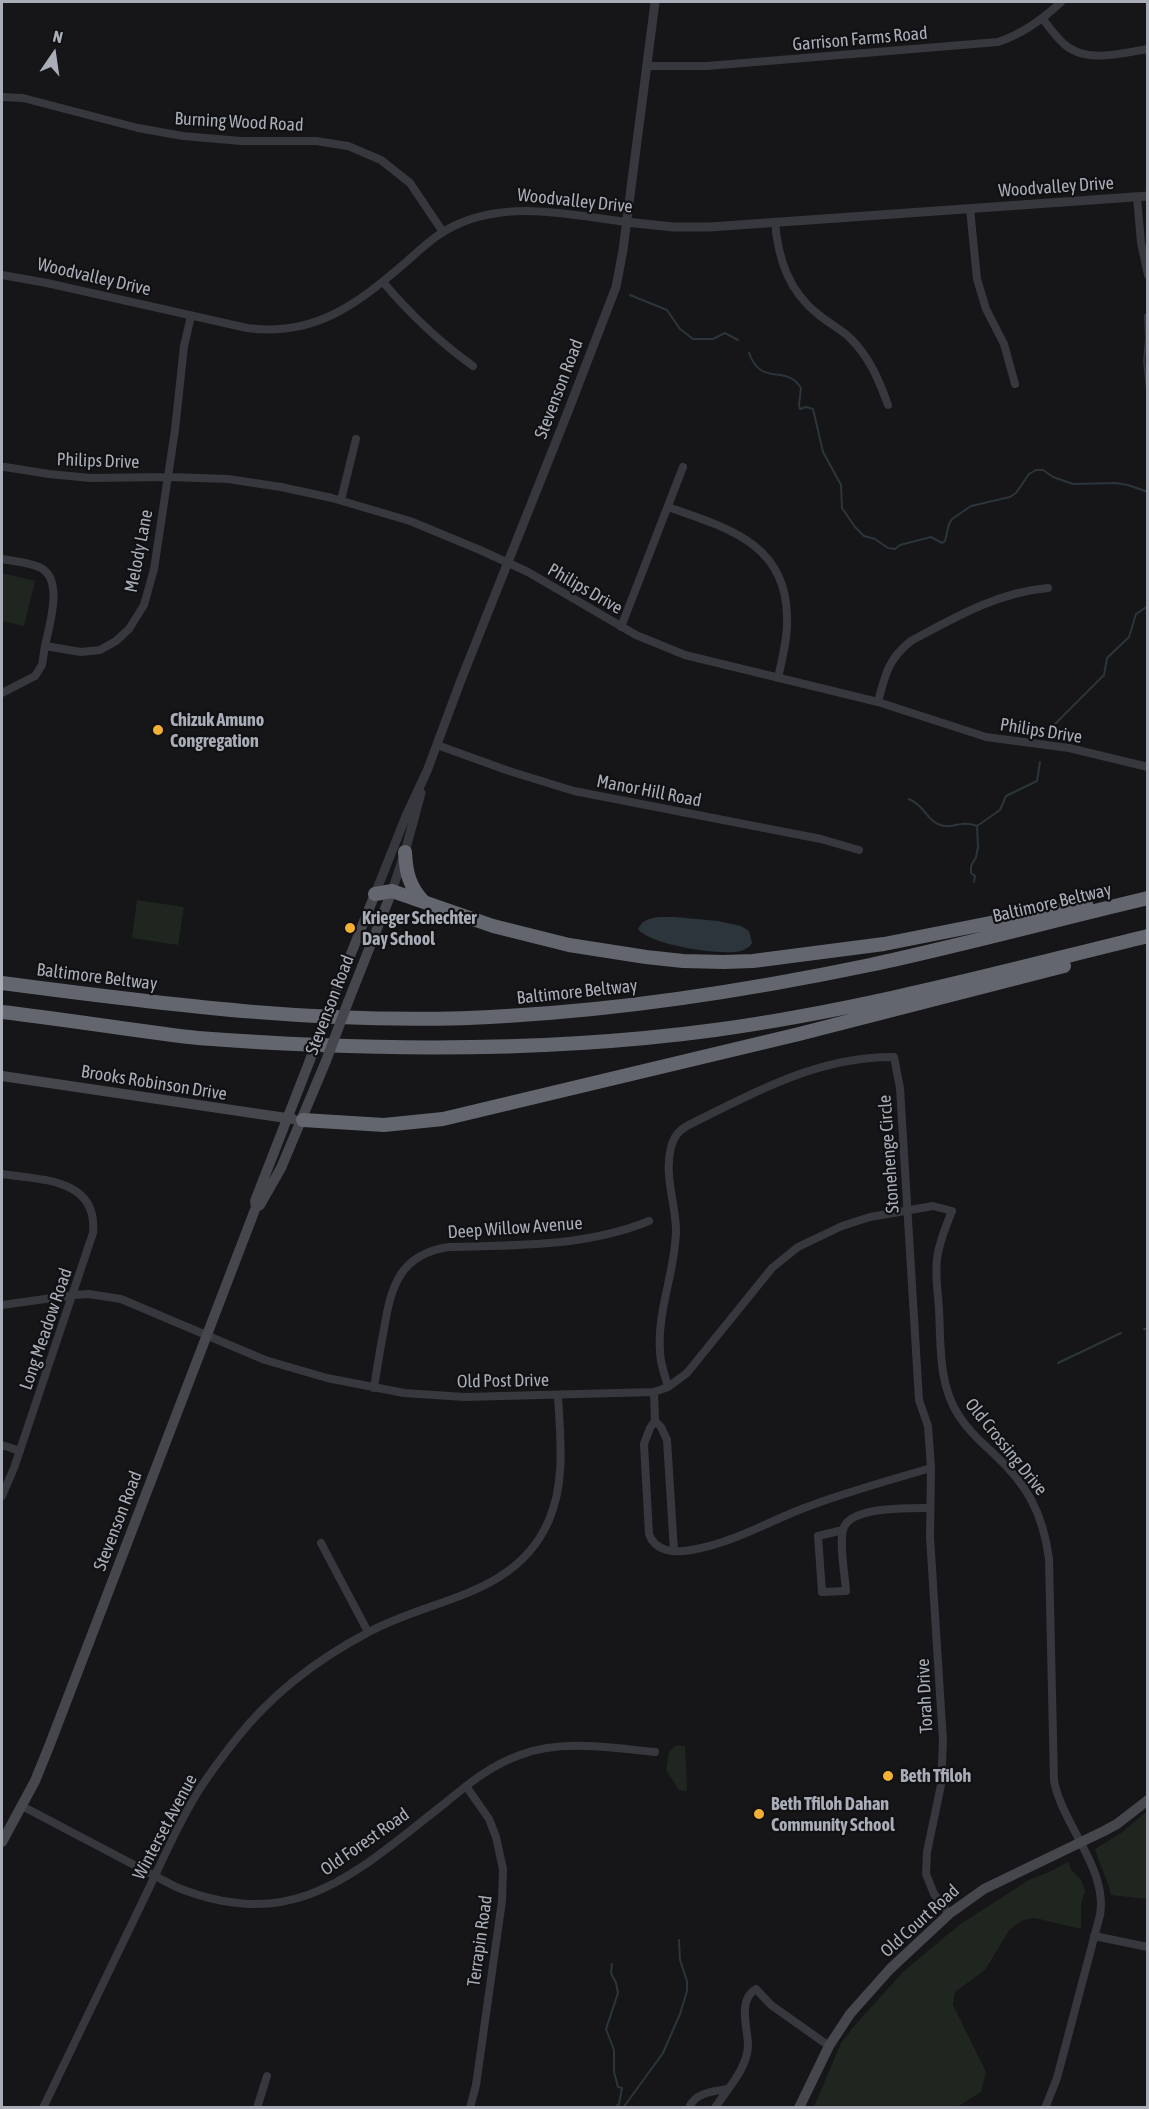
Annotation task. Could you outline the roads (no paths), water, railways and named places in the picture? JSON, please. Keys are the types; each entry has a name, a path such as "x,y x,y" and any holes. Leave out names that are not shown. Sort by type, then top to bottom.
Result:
{"highway":[{"path":"405,852 406,871 410,885 424,903"},
{"path":"375,894 392,891 493,926 569,945 655,958 724,962 753,961 884,944 1026,915 1148,896"},
{"name":"Baltimore Beltway","path":"2,983 198,1008 301,1016 505,1017 646,1003 781,983 872,965 1148,896"},
{"path":"2,1012 195,1038 349,1046 507,1046 586,1042 713,1030 789,1019 877,1002 1148,936"},
{"path":"303,1120 384,1125 443,1119 810,1032 1148,944"}],"main road":[{"name":"Stevenson Road","path":"256,1207 260,1205 281,1168 303,1120 392,891"},
{"name":"Stevenson Road","path":"2,1842 22,1806 50,1744 256,1207 255,1201 375,894"},
{"name":"Brooks Robinson Drive","path":"2,1076 303,1120"},
{"name":"Old Court Road","path":"799,2108 829,2046 861,2001 949,1914 977,1892 1117,1824 1148,1800"}],"street":[{"name":"Stevenson Road","path":"375,894 406,816 427,771 616,287 655,2"},
{"name":"Garrison Farms Road","path":"648,66 707,66 998,42 1019,34 1061,2"},
{"path":"1042,18 1062,43 1080,54 1099,56 1148,49"},
{"name":"Burning Wood Road","path":"2,97 23,98 138,128 183,136 241,141 316,141 348,146 381,160 410,183 443,232"},
{"path":"1142,197 1141,243 1148,275"},
{"name":"Woodvalley Drive","path":"2,275 261,330 295,327 328,318 343,311 383,282 443,232 483,215 510,211 540,211 648,226 690,227 1142,197"},
{"path":"970,209 977,279 986,309 1004,344 1015,384"},
{"path":"775,222 780,259 795,288 813,310 850,338 863,354 878,378 888,405"},
{"path":"383,282 427,330 472,366"},
{"name":"Melody Lane","path":"45,646 89,652 100,650 129,629 144,605 152,578 175,430 184,346 191,316"},
{"path":"341,500 356,439"},
{"name":"Philips Drive","path":"5,467 49,474 90,477 168,477 249,482 341,500 410,522 509,563 621,627 685,655 878,702 986,737 1062,747 1148,767"},
{"path":"621,627 683,467"},
{"path":"668,507 723,527 745,538 754,544 773,567 784,590 788,621 778,678"},
{"path":"2,559 40,567 50,578 54,596 42,665 35,676 2,693"},
{"path":"878,702 889,666 911,641 993,600 1028,589 1048,588"},
{"name":"Manor Hill Road","path":"437,745 540,782 574,791 821,839 860,850"},
{"name":"Stevenson Road","path":"392,891 427,771"},
{"name":"Stonehenge Circle","path":"668,1387 661,1361 660,1335 675,1240 675,1214 670,1187 669,1161 674,1138 679,1131 748,1095 795,1074 865,1058 894,1057 900,1088 919,1400 928,1426 931,1467"},
{"name":"Long Meadow Road","path":"2,1174 67,1185 82,1196 88,1204 94,1223 74,1295 2,1496"},
{"name":"Old Post Drive","path":"2,1305 89,1294 121,1299 232,1347 285,1366 327,1378 413,1394 465,1397 654,1392 668,1387 687,1373 760,1282 785,1256 812,1239 870,1217 933,1206 952,1211"},
{"name":"Old Crossing Drive","path":"952,1211 936,1260 943,1377 946,1390 958,1416 1021,1484 1034,1503 1043,1526 1049,1559 1054,1781 1062,1809 1096,1875 1101,1896 1094,1936 1057,2078 1045,2108"},
{"name":"Deep Willow Avenue","path":"374,1388 390,1295 400,1275 417,1258 449,1247 546,1244 588,1239 619,1232 649,1221"},
{"path":"654,1392 655,1421 667,1440 674,1551"},
{"name":"Winterset Avenue","path":"43,2108 195,1797 239,1736 293,1681 329,1656 368,1632 420,1609 492,1584 534,1546 549,1520 558,1489 561,1454 558,1395"},
{"path":"655,1421 644,1444 649,1534 651,1540 659,1548 674,1551 690,1551 706,1547 800,1509 931,1467"},
{"path":"2,1445 20,1451"},
{"name":"Torah Drive","path":"931,1467 930,1508 943,1761 941,1785 927,1852 926,1874 934,1894 949,1914"},
{"path":"843,1530 818,1536 822,1592 846,1591 843,1530 850,1518 886,1510 930,1508"},
{"path":"321,1543 368,1632"},
{"name":"Old Forest Road","path":"22,1806 193,1893 228,1902 262,1903 300,1898 330,1887 358,1869 466,1786 508,1760 536,1750 568,1746 655,1752"},
{"name":"Terrapin Road","path":"466,1786 489,1820 496,1837 501,1853 503,1884 476,2085 470,2108"},
{"path":"1094,1936 1148,1947"},
{"path":"715,2108 746,2060 748,2044 746,2002 756,1989 771,2006 829,2046"},
{"path":"257,2108 267,2076"},
{"path":"689,2108 694,2099 702,2095 727,2089"}],"waterway":[{"path":"630,295 667,310 680,329 693,339 713,339 725,333 738,340"},
{"path":"1145,315 1144,361 1148,400"},
{"path":"749,353 760,370 788,377 801,388 800,409 806,407 813,409 823,452 841,485 842,508 864,536 875,539 888,548 895,549 900,545 931,537 942,543 945,541 952,519 971,506 1010,497 1016,493 1029,474 1036,470 1043,470 1053,477 1073,484 1116,483 1148,492"},
{"path":"1148,417 1148,434"},
{"path":"1049,730 1104,675 1107,658 1129,637 1136,614 1148,606"},
{"path":"977,826 1000,810 1006,796 1037,781 1040,762"},
{"path":"909,799 931,819 943,826 965,824 977,826"},
{"path":"974,882 975,876 971,873 971,866 978,847 977,826"},
{"path":"1058,1363 1121,1333"},
{"path":"623,2108 663,2053 680,2014 687,1991 687,1981 680,1960 679,1940"},
{"path":"612,1964 611,1973 618,1993 606,2029 614,2050 614,2072 618,2087 622,2088 619,2104 615,2108"}],"place":[{"name":"Chizuk Amuno Congregation","path":"158,730"},
{"name":"Krieger Schechter Day School","path":"350,928"},
{"name":"Beth Tfiloh","path":"888,1776"},
{"name":"Beth Tfiloh Dahan Community School","path":"759,1814"}]}
